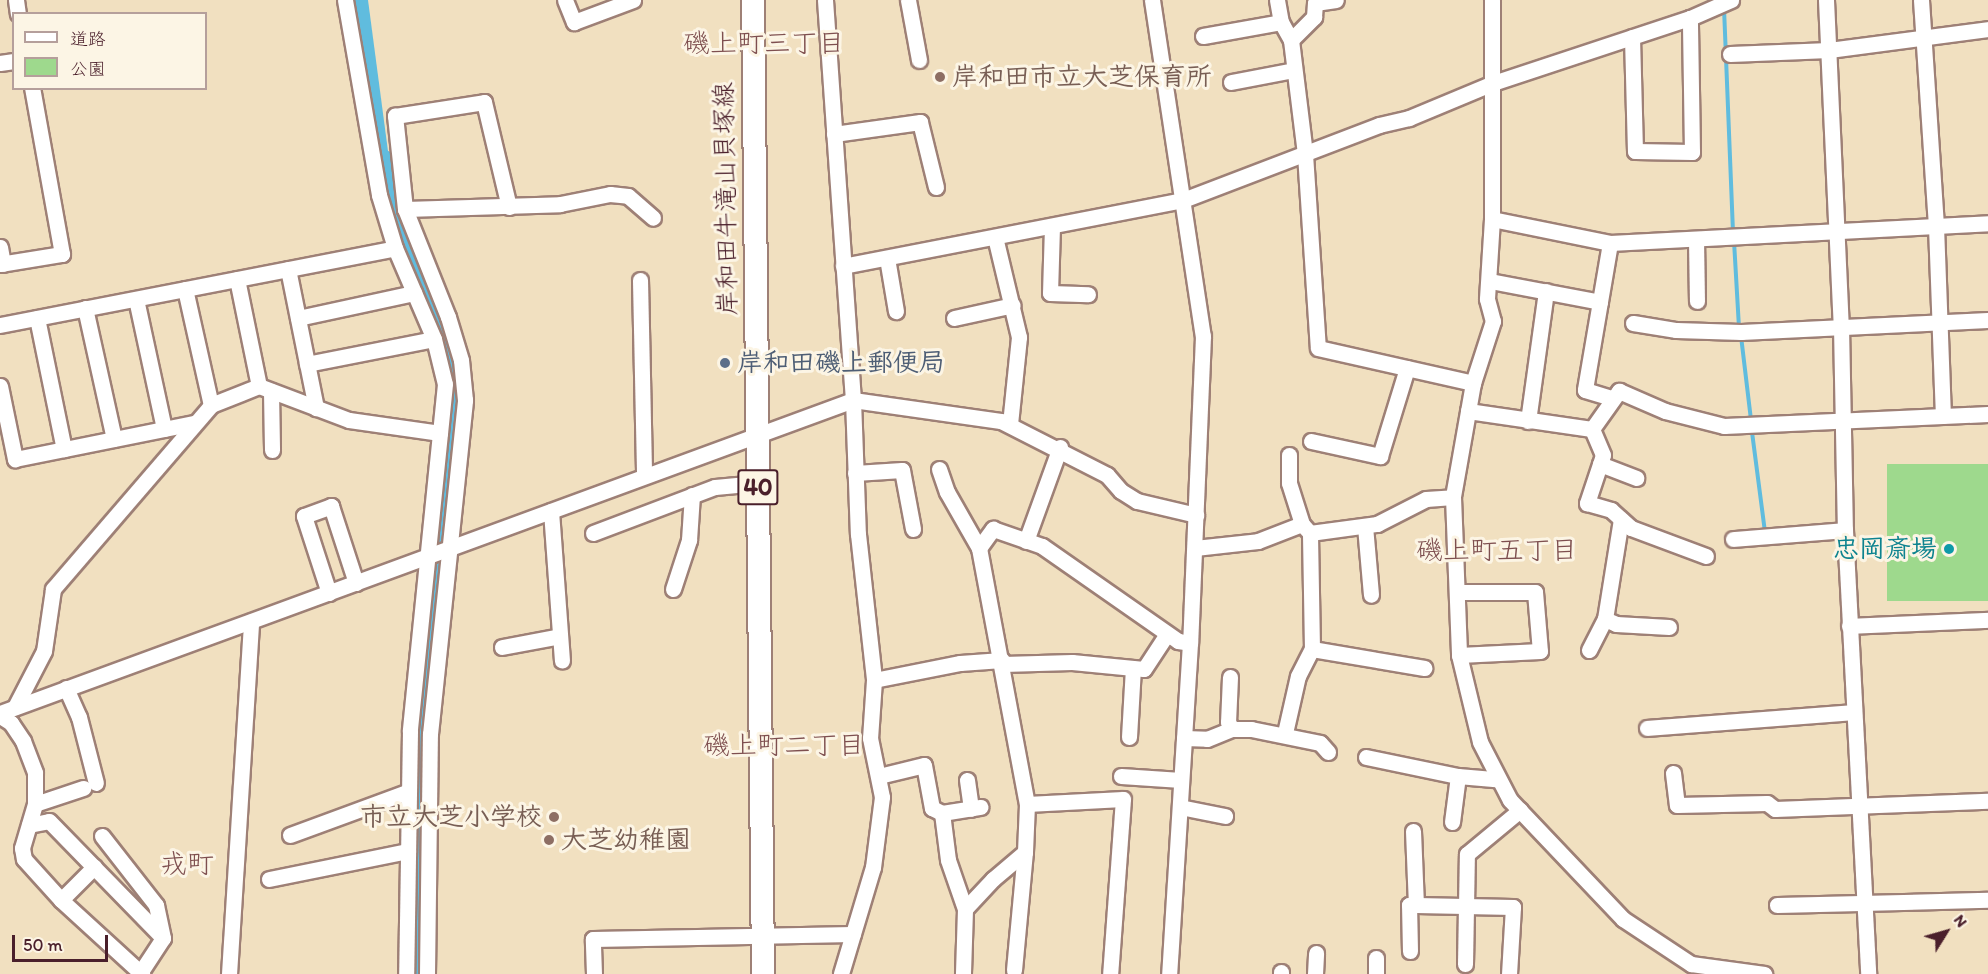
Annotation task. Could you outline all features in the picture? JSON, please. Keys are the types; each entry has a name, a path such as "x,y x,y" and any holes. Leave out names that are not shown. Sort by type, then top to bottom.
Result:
{"main road":[{"name":"岸和田牛滝山貝塚線","path":"753,0 763,974"}],"street":[{"path":"345,0 379,195 395,248 434,339 445,384 440,433 438,554 430,734 427,974"},
{"path":"565,0 574,22 633,0"},
{"path":"825,0 853,400 855,473 874,680 870,738 879,776 881,827 841,974"},
{"path":"908,0 919,60"},
{"path":"1152,0 1203,336 1190,643 1169,974"},
{"path":"1277,0 1281,22 1291,40 1305,154 1318,348 1473,383"},
{"path":"1291,40 1314,17 1315,3 1336,0"},
{"path":"1492,0 1492,219 1490,280 1487,299 1493,321 1473,383 1453,497 1459,655 1480,742 1496,779 1520,810 1623,919 1691,964 1764,974"},
{"path":"1826,0 1845,421 1845,530 1868,974"},
{"path":"1921,0 1936,226 1942,416"},
{"path":"843,266 1183,200 1493,84 1690,18 1726,1"},
{"path":"1632,37 1635,151 1692,152 1690,18"},
{"path":"1203,36 1281,22"},
{"path":"1730,54 1829,50 1988,29"},
{"path":"1231,82 1294,70"},
{"path":"0,247 2,264 62,254 32,90"},
{"path":"406,974 407,792 438,554 465,400 461,360 448,316 405,209 396,116 484,102 509,207"},
{"path":"834,134 920,122 936,187"},
{"path":"405,209 560,204 610,194 627,196 653,218"},
{"path":"1492,219 1610,243 1988,223"},
{"path":"1052,226 1050,293 1088,294"},
{"path":"995,237 1013,304 1019,337 1010,424"},
{"path":"1696,239 1697,300"},
{"path":"1610,243 1586,390 1612,398"},
{"path":"0,325 395,248"},
{"path":"887,258 896,311"},
{"path":"288,269 316,408"},
{"path":"237,279 265,389 272,450"},
{"path":"640,280 644,475"},
{"path":"1490,280 1600,302"},
{"path":"185,289 211,405"},
{"path":"1528,421 1546,291"},
{"path":"298,318 414,293"},
{"path":"136,299 164,429"},
{"path":"954,318 1013,304"},
{"path":"85,308 114,439"},
{"path":"37,318 64,449"},
{"path":"1633,323 1676,330 1741,332 1988,320"},
{"path":"307,364 434,339"},
{"path":"1311,441 1380,456 1407,368"},
{"path":"0,386 15,459 194,423"},
{"path":"15,706 44,651 53,589 211,405 265,389 349,420 440,433"},
{"path":"1592,429 1619,391 1665,411 1724,426 1988,414"},
{"path":"102,836 148,890 156,905 163,938 141,973 61,900 24,859 22,848 35,804 35,773 24,741 11,723 0,715 15,706 356,584 644,475 853,400 1010,424 1060,447 1107,475 1121,491 1137,501 1196,515"},
{"path":"1468,411 1592,429"},
{"path":"1592,429 1602,455 1587,503 1611,510 1631,528 1706,556"},
{"path":"1026,541 1060,447"},
{"path":"1285,733 1298,676 1312,648 1306,528 1289,483 1289,455"},
{"path":"1599,464 1636,478"},
{"path":"939,469 947,492 979,548 1003,662 1027,804 1014,970"},
{"path":"855,473 903,470 913,529"},
{"path":"593,533 715,487 758,483"},
{"path":"673,590 689,540 692,495"},
{"path":"1195,548 1258,540 1306,528 1377,524 1426,499 1453,497"},
{"path":"329,593 304,516 331,506 356,584"},
{"path":"551,511 562,662"},
{"path":"1589,650 1605,619 1621,519"},
{"path":"1365,526 1371,595"},
{"path":"979,548 993,529 1042,546 1167,634 1190,643"},
{"path":"1733,539 1845,530"},
{"path":"1458,592 1535,592 1540,651 1459,655"},
{"path":"1605,619 1616,624 1669,627"},
{"path":"1850,626 1988,620"},
{"path":"229,974 251,622"},
{"path":"874,680 960,663 1072,662 1144,669 1167,634"},
{"path":"502,647 560,636"},
{"path":"1312,648 1424,668"},
{"path":"1129,737 1133,668"},
{"path":"1230,677 1228,722 1232,729"},
{"path":"35,804 89,785 79,717 66,688"},
{"path":"1647,728 1853,712"},
{"path":"1184,738 1207,739 1232,729 1285,733 1320,743 1328,752"},
{"path":"1366,757 1458,776 1496,779"},
{"path":"879,776 924,765 932,808 942,813 976,808 966,780"},
{"path":"1673,773 1677,805 1767,803 1775,809 1860,808 1988,801"},
{"path":"1121,776 1181,780"},
{"path":"1452,822 1458,776"},
{"path":"290,835 407,792"},
{"path":"1027,804 1123,799 1110,974"},
{"path":"1180,807 1225,816"},
{"path":"1465,964 1467,854 1520,810"},
{"path":"942,813 948,860 965,909 963,974"},
{"path":"29,825 49,821 163,938"},
{"path":"1413,831 1416,905"},
{"path":"269,879 408,851"},
{"path":"965,909 993,879 1025,852"},
{"path":"61,900 94,867"},
{"path":"1777,905 1988,900"},
{"path":"1410,951 1409,905 1513,907 1509,974"},
{"path":"594,974 592,939 853,934"},
{"path":"1315,974 1316,953"},
{"path":"1376,974 1377,958"}],"green space":[{"path":"1887,464 1988,464 1988,601 1887,601"}],"water":[{"path":"351,0 368,0 393,189 383,191"}],"waterway":[{"path":"1724,8 1733,232"},
{"path":"384,161 405,234 441,321 452,361 448,457 430,607 420,765 416,974"},
{"path":"1734,241 1739,327"},
{"path":"1741,336 1751,420"},
{"path":"1752,432 1765,532"}],"place":[{"name":"岸和田市立大芝保育所","path":"940,77"},
{"name":"岸和田磯上郵便局","path":"725,363"},
{"name":"忠岡斎場","path":"1949,549"},
{"name":"市立大芝小学校","path":"554,817"},
{"name":"大芝幼稚園","path":"549,840"}],"district":[{"name":"磯上町三丁目","path":"764,43"},
{"name":"磯上町五丁目","path":"1497,550"},
{"name":"磯上町二丁目","path":"784,745"},
{"name":"戎町","path":"187,864"}]}
